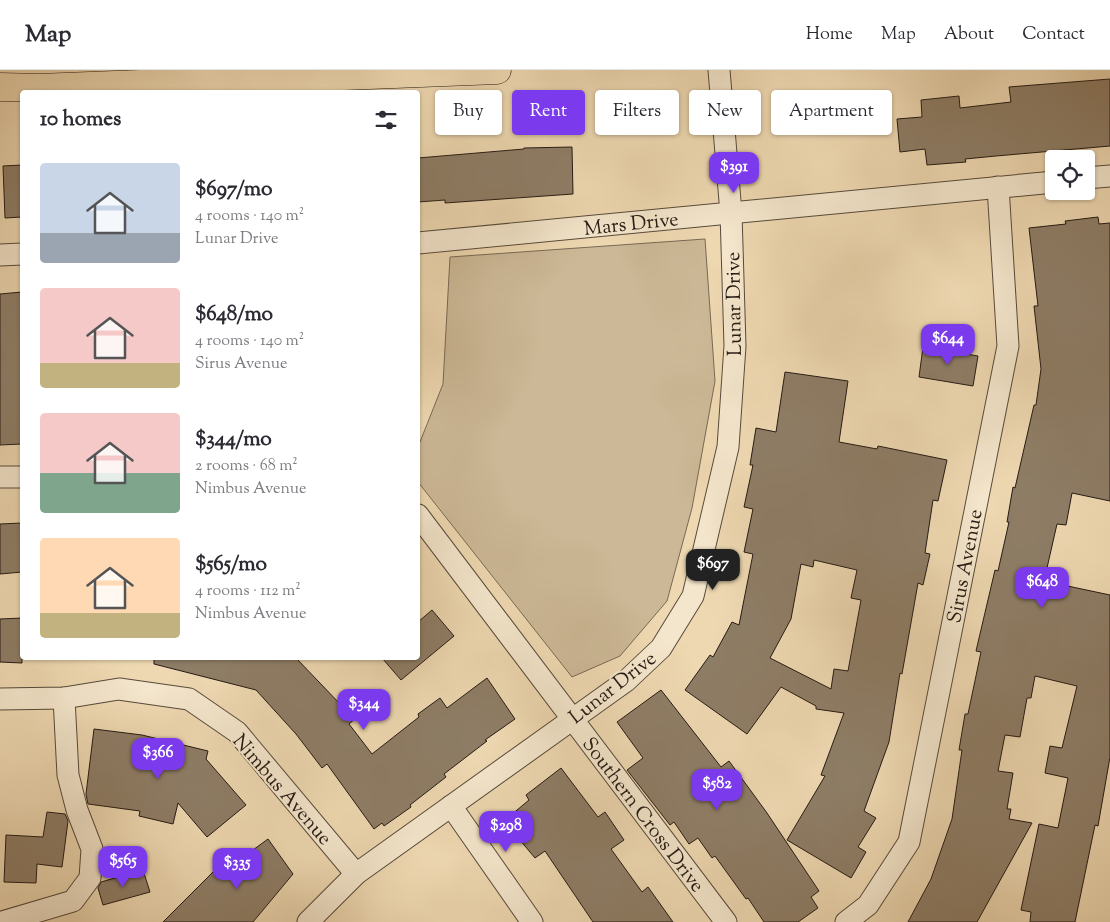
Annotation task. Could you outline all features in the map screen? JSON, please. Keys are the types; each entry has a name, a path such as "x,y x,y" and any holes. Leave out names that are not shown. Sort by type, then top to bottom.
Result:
{"highway":[{"path":"0,87 39,88 295,74 497,70"},
{"path":"26,90 39,88"},
{"path":"0,94 20,91"}],"street":[{"name":"Lunar Drive","path":"308,922 356,874 626,681 661,648 693,596 728,447 735,346 731,213 719,70"},
{"path":"1095,177 1110,176"},
{"name":"Mars Drive","path":"420,244 1045,183"},
{"name":"Sirus Avenue","path":"846,922 868,905 909,842 1008,346 998,187"},
{"path":"0,255 20,254"},
{"path":"0,477 20,476"},
{"name":"Southern Cross Drive","path":"420,517 726,922"},
{"name":"Nimbus Avenue","path":"0,700 64,698 119,689 189,699 237,732 356,874"},
{"path":"2,922 73,901 90,878 92,849 77,810 68,775 64,698"},
{"path":"451,806 532,922"}],"shaded area":[{"path":"705,239 715,381 692,508 667,601 620,656 572,677 420,485 420,442 443,384 450,257"}],"building":[{"path":"1110,79 1110,146 1045,150 1045,152 965,159 966,162 927,165 925,149 900,152 897,119 922,117 921,100 959,96 960,108 1011,102 1009,87"},
{"path":"572,147 573,194 445,203 445,200 420,202 420,158 524,148"},
{"path":"20,165 20,217 5,218 3,166"},
{"path":"1098,217 1099,224 1110,223 1110,501 1072,493 1066,525 1057,524 1044,581 1110,595 1110,757 1098,826 1095,825 1075,922 1030,922 1031,912 1021,910 1039,824 1058,828 1068,778 1045,773 1050,746 1062,748 1077,686 1035,676 1031,698 1027,698 1020,737 1005,735 998,771 1013,773 1007,809 1011,809 1009,819 1032,823 977,922 908,922 931,879 952,819 962,750 959,750 965,714 968,714 981,652 976,651 995,570 998,571 1009,522 1007,522 1013,487 1015,488 1034,405 1036,405 1041,369 1034,306 1038,306 1029,228 1066,224 1065,221"},
{"path":"20,292 20,444 0,445 0,294"},
{"path":"923,347 978,356 973,386 919,377"},
{"path":"785,372 848,381 839,442 877,449 878,446 947,460 938,501 933,500 925,553 930,554 923,585 918,583 902,674 900,673 889,742 864,811 876,818 858,847 866,852 851,878 787,840 825,776 821,775 844,713 816,709 816,706 781,687 747,734 685,690 710,655 713,657 732,622 739,625 753,554 744,552 753,509 744,507 753,465 750,465 756,428 776,432","holes":["814,560 857,570 851,598 861,600 848,671 834,669 831,689 770,658 791,619 801,564 813,567"]},
{"path":"20,523 20,572 0,574 0,524"},
{"path":"432,610 454,636 401,680 384,660 420,660 420,620"},
{"path":"20,618 20,660 22,660 22,663 0,662 0,619"},
{"path":"154,660 298,660 341,705 346,702 357,717 349,724 372,754 419,717 418,714 440,698 447,708 487,678 515,719 485,740 487,741 444,774 446,777 410,805 411,807 384,826 382,823 374,829 327,764 322,768 296,734 256,690 154,664"},
{"path":"661,690 721,767 729,761 767,813 819,891 811,897 818,908 798,922 764,922 715,856 712,858 698,838 689,844 674,822 670,825 627,770 643,758 617,722"},
{"path":"94,729 142,735 208,751 206,759 246,805 207,837 178,803 173,824 139,816 140,811 88,804 86,794"},
{"path":"561,768 598,817 605,812 624,840 611,849 642,892 648,887 673,922 593,922 545,851 535,858 504,821 529,800 526,795"},
{"path":"47,812 65,814 68,821 62,867 37,864 36,883 4,882 6,835 43,837"},
{"path":"268,839 293,874 253,922 163,922 221,864 227,869"},
{"path":"143,870 150,892 103,905 98,888 101,882"}]}
